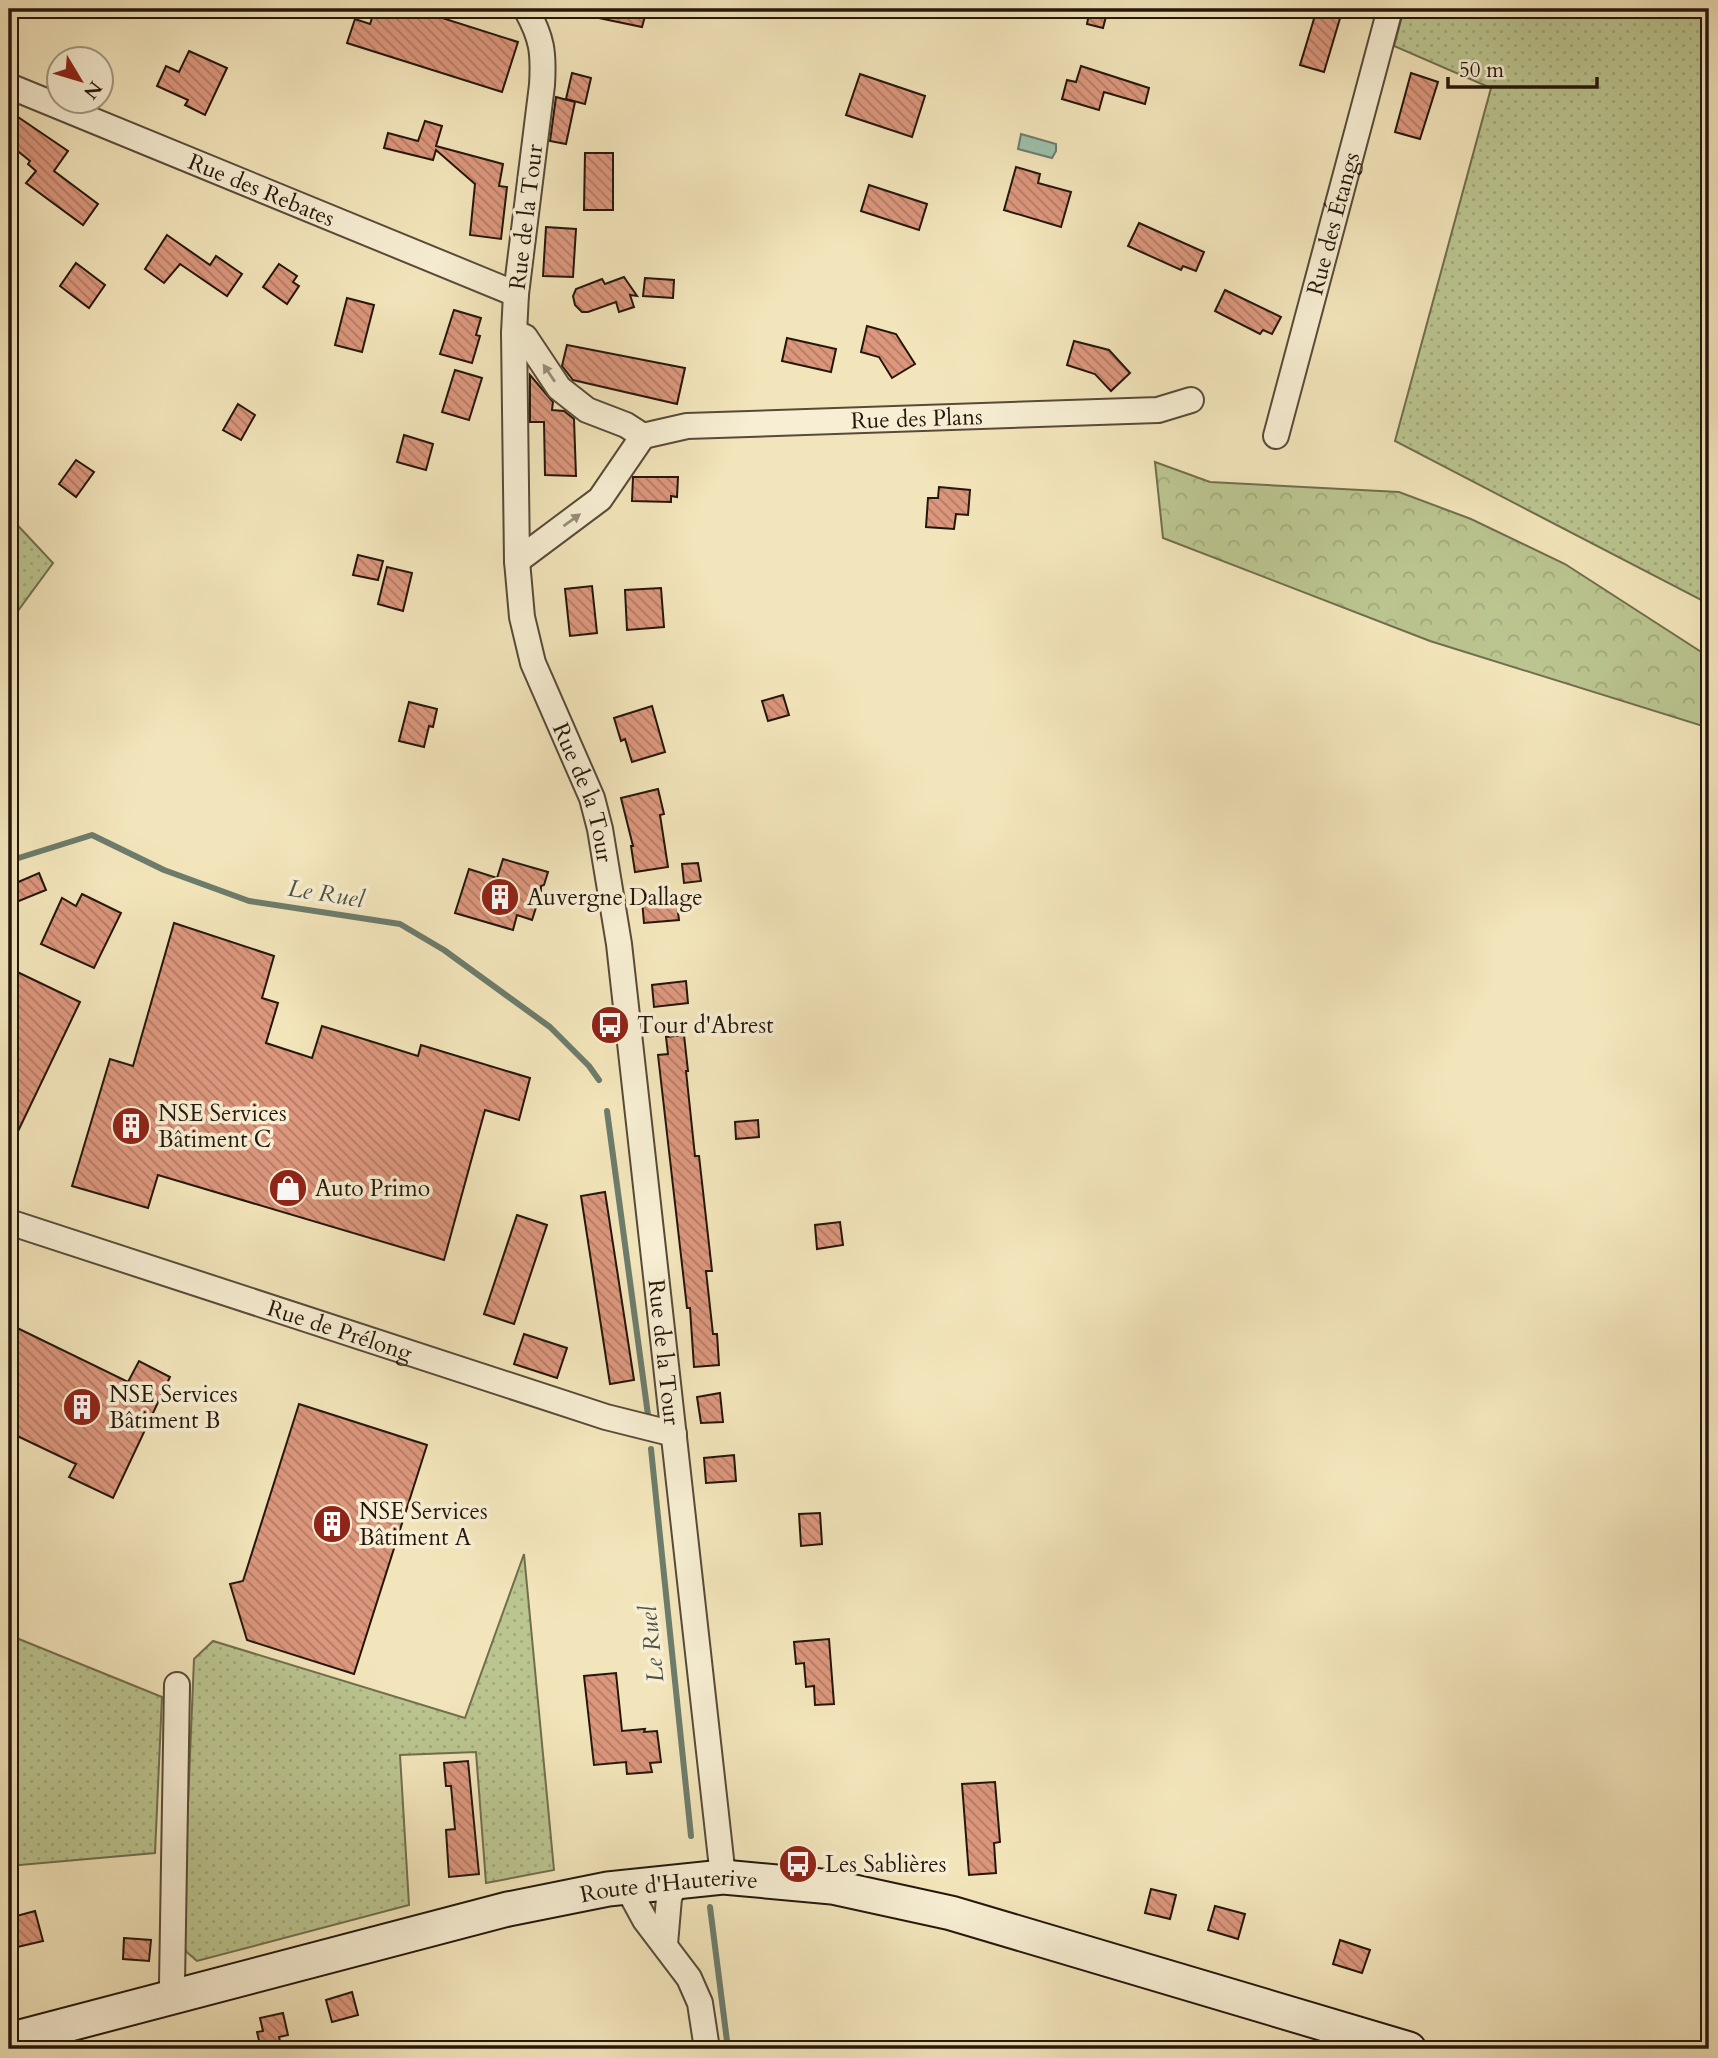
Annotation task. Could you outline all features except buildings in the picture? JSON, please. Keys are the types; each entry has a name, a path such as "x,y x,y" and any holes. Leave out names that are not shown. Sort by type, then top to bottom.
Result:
{"main road":[{"name":"Route d'Hauterive","path":"9,2040 508,1909 627,1887 723,1877 832,1887 951,1913 1409,2049"}],"street":[{"name":"Rue de la Tour","path":"526,9 544,52 516,294 514,333 517,561 522,617 533,663 592,798 600,829 619,944 723,1877"},
{"name":"Rue des Étangs","path":"1276,436 1390,9"},
{"name":"Rue des Rebates","path":"9,86 516,294"},
{"path":"514,333 524,337 559,388 587,410 626,425 643,436 600,499 517,561"},
{"name":"Rue des Plans","path":"643,436 687,426 1158,410 1191,400"},
{"name":"Rue de Prélong","path":"9,1222 606,1417 674,1434"},
{"path":"174,1997 172,1984 177,1685"},
{"path":"665,1944 669,1898 677,1881"},
{"path":"627,1887 645,1920 689,1978 700,2003 707,2049"}],"green space":[{"path":"1404,9 1709,9 1709,589 1703,601 1395,441 1491,88 1394,46"},
{"path":"1155,462 1210,482 1399,492 1471,519 1565,564 1709,657 1709,728 1430,641 1163,538"},
{"path":"9,516 53,563 9,623"},
{"path":"524,1554 554,1870 486,1883 476,1752 400,1755 409,1905 197,1961 182,1948 194,1659 213,1641 465,1718"},
{"path":"9,1635 162,1697 155,1853 9,1866"}],"shaded area":[{"path":"1021,134 1056,144 1052,158 1018,149"}],"waterway":[{"name":"Le Ruel","path":"9,861 92,835 164,870 249,901 400,924 444,950 550,1027 589,1066 599,1080"},
{"name":"Le Ruel","path":"607,1111 648,1415"},
{"name":"Le Ruel","path":"651,1449 691,1836"},
{"name":"Le Ruel","path":"710,1907 728,2049"}],"place":[{"name":"Auvergne Dallage","path":"500,897"},
{"name":"Tour d'Abrest","path":"610,1025"},
{"name":"NSE Services Bâtiment C","path":"131,1126"},
{"name":"Auto Primo","path":"288,1188"},
{"name":"NSE Services Bâtiment B","path":"82,1407"},
{"name":"NSE Services Bâtiment A","path":"332,1524"},
{"name":"Les Sablières","path":"798,1864"}]}
